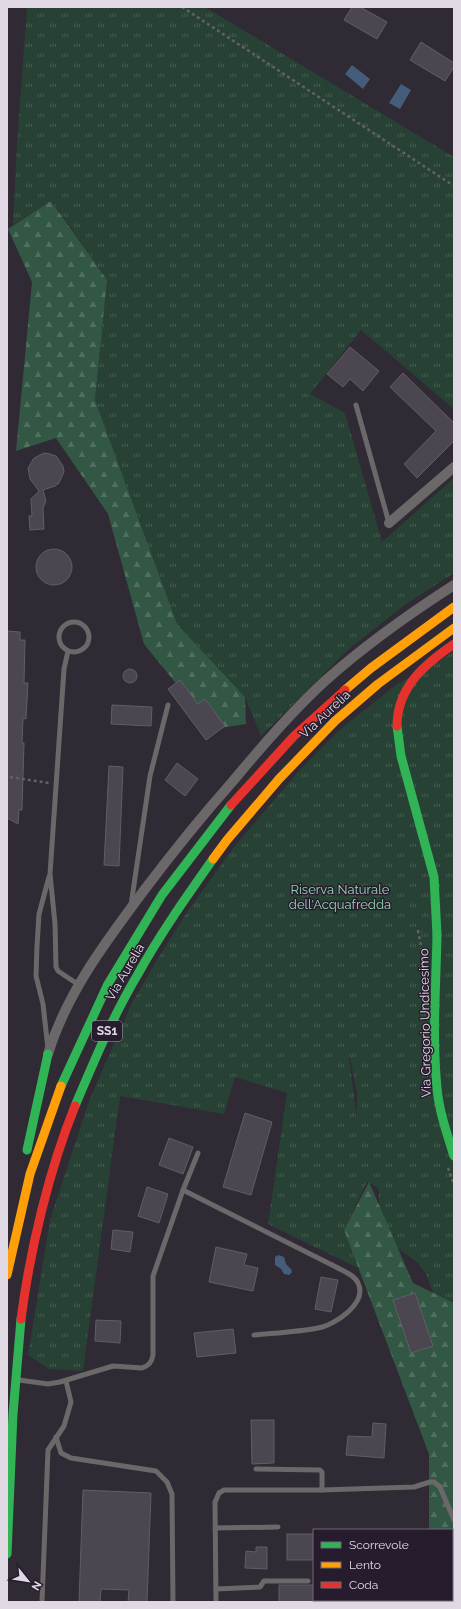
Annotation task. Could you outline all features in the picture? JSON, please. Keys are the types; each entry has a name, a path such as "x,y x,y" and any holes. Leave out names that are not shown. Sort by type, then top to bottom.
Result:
{"main road":[{"name":"Via Aurelia","path":"7,1275 16,1227 50,1115 70,1063 89,1020 123,956 190,855 236,798 274,756 298,733 368,671 411,637 454,607"},
{"name":"Via Aurelia","path":"7,1554 15,1379 21,1316 28,1272 36,1234 55,1166 80,1094 100,1046 119,1008 150,953 177,910 240,823 282,774 335,721 374,687 454,628"},
{"name":"Via Gregorio Undicesimo","path":"454,644 429,663 414,677 402,699 397,718 397,734 400,753 436,889 435,1041 437,1089 444,1126 454,1156"},
{"path":"16,1227 24,1162 48,1054"}],"street":[{"path":"389,523 454,466"},
{"name":"Via Aurelia","path":"48,1054 61,1018 79,985 130,909 205,812 291,714 326,681 370,643 414,611 454,585"}],"lane":[{"path":"356,404 389,523"},
{"path":"78,622 86,629 88,634 87,644 79,651 68,651 60,642 60,631 67,623 78,622"},
{"path":"68,651 64,669 50,874 55,924 56,967 58,971 79,985"},
{"path":"130,909 150,776 168,705"},
{"path":"48,1054 43,1004 36,976 36,946 39,914 50,874"},
{"path":"15,1379 48,1384 66,1381 113,1366 142,1368 146,1367 150,1363 153,1355 153,1276 198,1152"},
{"path":"183,1190 350,1274 358,1282 361,1292 358,1300 346,1313 330,1324 320,1328 254,1335"},
{"path":"42,1602 48,1450 64,1426 71,1402 66,1381"},
{"path":"56,1438 61,1453 71,1458 156,1471 167,1482 172,1494 173,1602"},
{"path":"256,1469 320,1470 322,1472 322,1490"},
{"path":"216,1602 215,1502 219,1493 224,1490 322,1490 414,1487 427,1482 434,1482 442,1491 454,1520"},
{"path":"215,1528 278,1528"},
{"path":"216,1589 260,1587 264,1581 308,1581"}],"path":[{"path":"182,7 454,186"},
{"path":"10,777 57,785"}],"green space":[{"path":"27,7 205,7 454,157 454,409 361,330 310,394 345,413 382,542 454,478 454,573 406,604 350,648 261,736 245,697 177,624 95,400 107,280 52,201 13,225"},
{"path":"51,201 107,280 95,400 177,624 245,697 246,724 213,729 144,644 108,514 56,438 16,451 32,282 8,229"},
{"name":"Riserva Naturale dell'Acquafredda","path":"454,651 454,1338 438,1305 426,1274 418,1263 396,1247 379,1208 379,1190 377,1187 367,1182 344,1230 358,1268 268,1224 287,1093 235,1077 224,1114 120,1096 83,1371 49,1369 28,1355 50,1220 89,1101 131,1005 187,912 234,847 299,771 337,732 397,684 435,664","holes":["349,1058 350,1058 357,1092 357,1119"]},
{"path":"369,1182 413,1283 454,1303 454,1569 453,1529 429,1529 429,1454 344,1230"}],"water":[{"path":"352,65 370,79 363,89 345,74"},
{"path":"401,84 411,90 400,109 389,103"},
{"path":"278,1255 284,1257 286,1264 291,1269 292,1272 289,1275 284,1274 281,1269 275,1265 275,1257"}],"building":[{"path":"352,7 360,7 387,22 377,39 344,20"},
{"path":"421,42 454,63 454,67 445,81 410,60"},
{"path":"350,347 379,371 363,391 350,379 343,387 327,374"},
{"path":"403,373 454,423 454,441 417,478 404,464 436,431 390,387"},
{"path":"44,453 56,456 63,466 64,472 59,483 43,490 46,501 43,508 44,529 30,530 29,516 32,516 31,499 39,491 30,479 28,468 34,458"},
{"path":"58,549 67,554 71,560 71,574 67,580 58,585 50,585 41,580 37,574 36,563 41,554 47,550"},
{"path":"7,631 20,632 20,640 25,640 24,683 28,683 26,719 23,718 22,743 24,743 22,810 19,810 18,824 7,818"},
{"path":"127,669 133,669 137,673 137,679 133,683 127,683 123,679 123,673"},
{"path":"180,680 198,704 205,699 225,726 206,740 168,689"},
{"path":"112,705 152,707 151,726 111,724"},
{"path":"177,763 198,779 185,796 165,780"},
{"path":"109,766 123,767 119,866 104,865"},
{"path":"245,1113 272,1122 251,1195 223,1187"},
{"path":"169,1138 193,1147 183,1174 159,1165"},
{"path":"147,1187 168,1194 159,1223 138,1216"},
{"path":"113,1230 133,1232 130,1252 111,1249"},
{"path":"216,1247 247,1254 244,1265 258,1268 253,1291 209,1282"},
{"path":"321,1277 338,1280 331,1312 315,1309"},
{"path":"415,1293 433,1346 411,1353 393,1300"},
{"path":"96,1320 121,1321 120,1343 95,1341"},
{"path":"233,1329 236,1353 197,1357 194,1333"},
{"path":"251,1420 274,1420 274,1463 252,1464"},
{"path":"373,1423 386,1424 384,1458 346,1455 348,1436 372,1437"},
{"path":"83,1490 151,1493 147,1602 128,1602 129,1590 101,1589 100,1602 79,1602"},
{"path":"287,1534 313,1534 313,1560 287,1560"},
{"path":"256,1547 267,1547 267,1569 245,1568 246,1551 256,1552"},
{"path":"279,1585 313,1585 314,1602 279,1602"}],"traffic: fast":[{"path":"397,726 401,756 434,877 437,935"},
{"path":"61,1086 108,984 162,895 231,805"},
{"path":"75,1106 104,1039 146,959 213,859"},
{"path":"437,935 435,1012 437,1088 444,1122 454,1156"},
{"path":"27,1150 48,1054"},
{"path":"7,1554 13,1414 21,1319"}],"traffic: slow":[{"path":"345,690 371,668 454,607"},
{"path":"213,859 227,840 279,779 335,721 378,684 454,628"},
{"path":"7,1275 30,1174 61,1086"}],"traffic: jam":[{"path":"397,726 398,712 407,688 423,668 454,644"},
{"path":"231,805 294,736 345,690"},
{"path":"21,1319 35,1238 49,1183 75,1106"}]}
